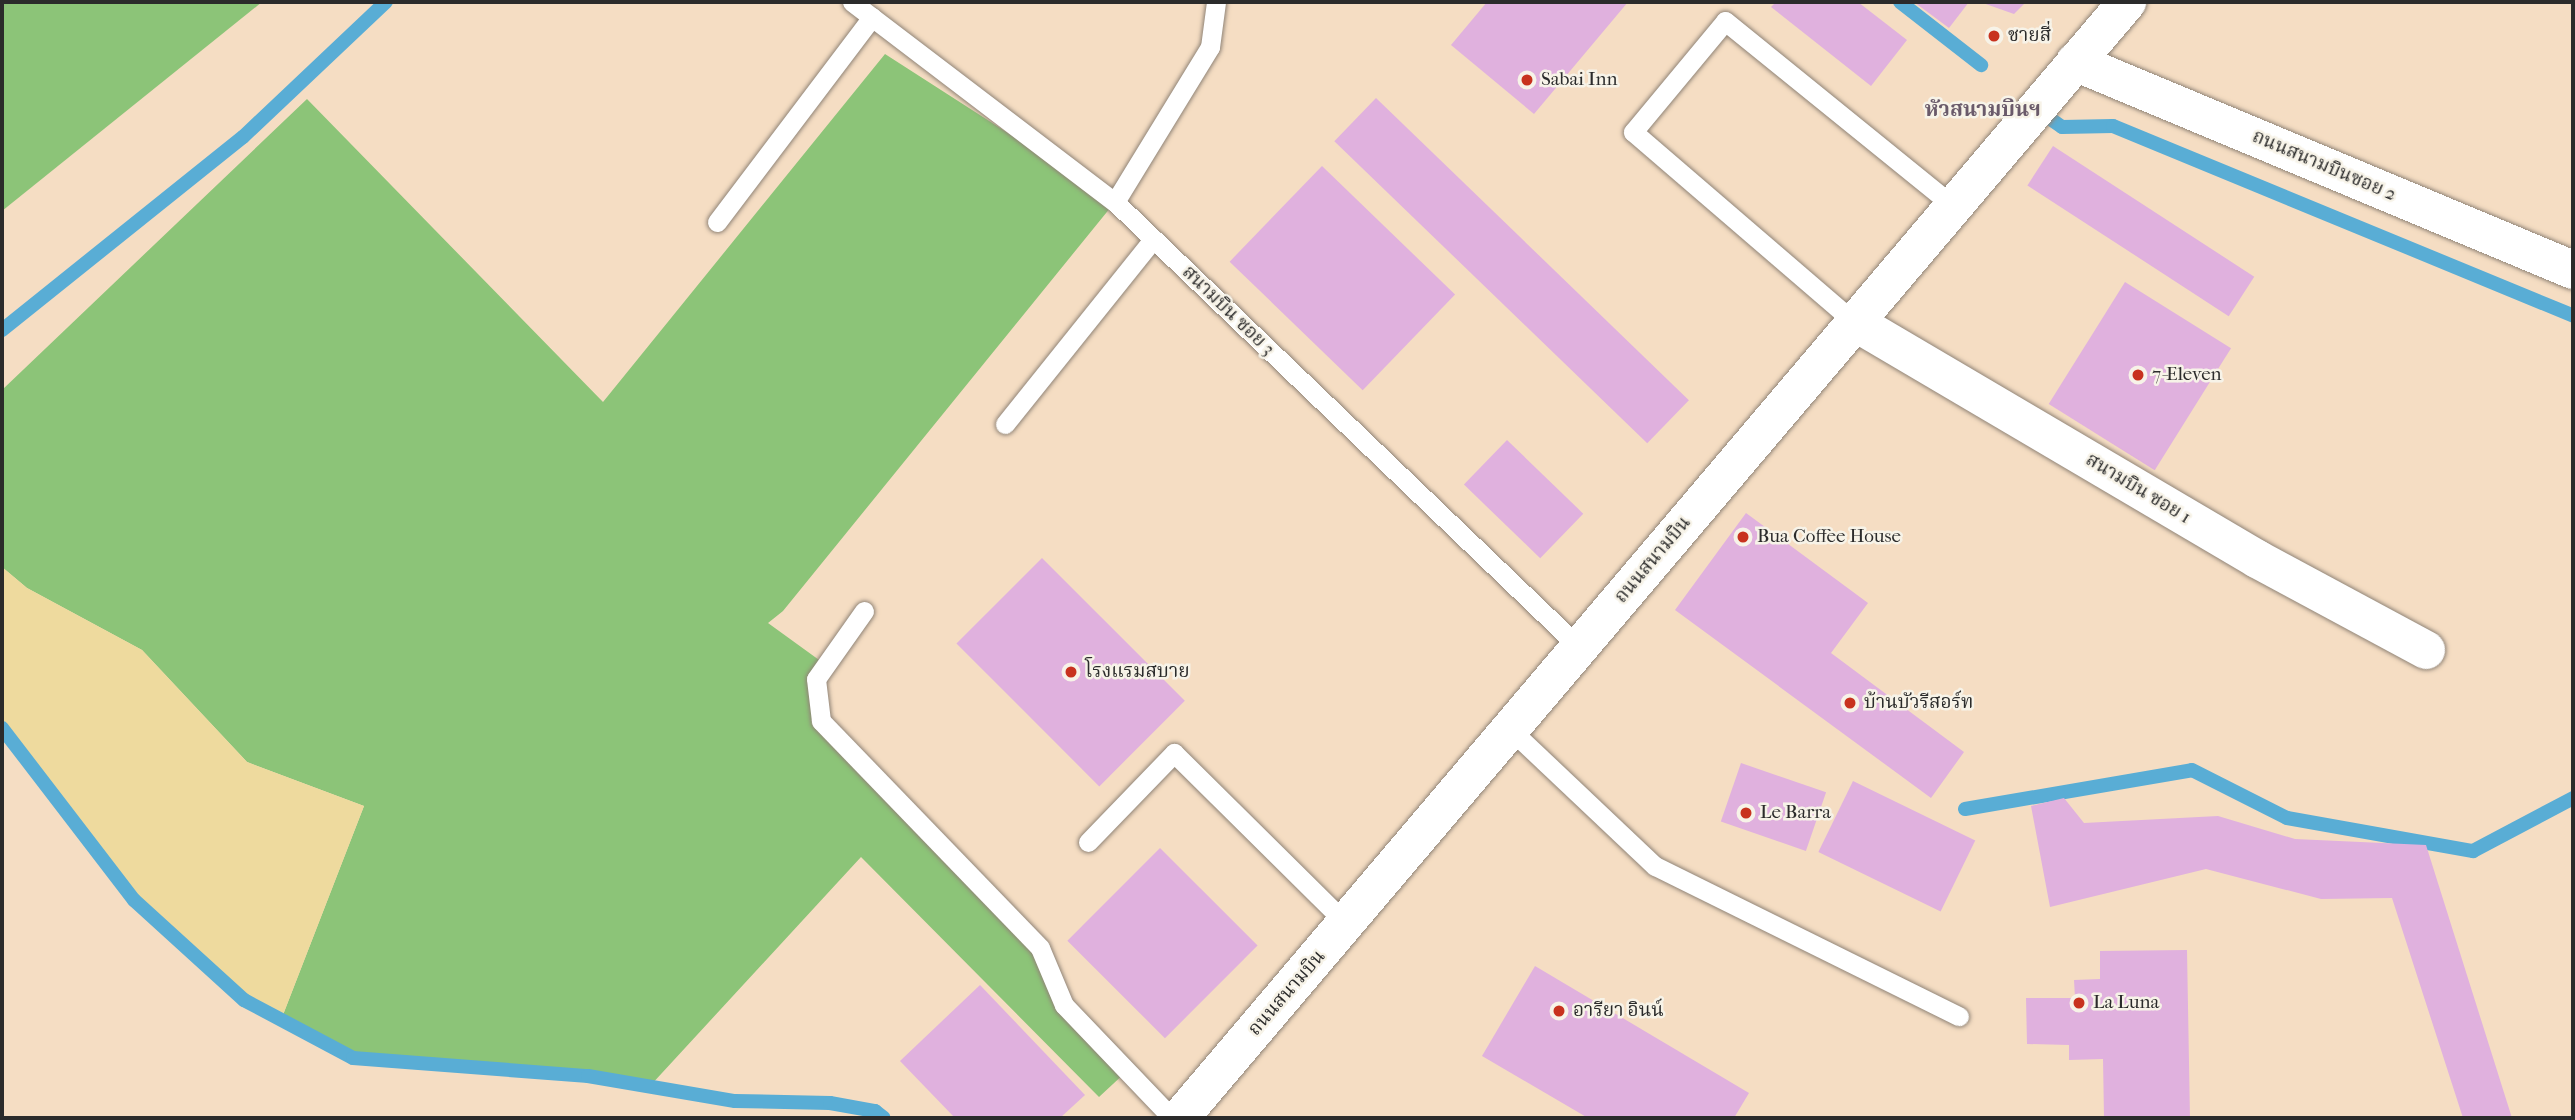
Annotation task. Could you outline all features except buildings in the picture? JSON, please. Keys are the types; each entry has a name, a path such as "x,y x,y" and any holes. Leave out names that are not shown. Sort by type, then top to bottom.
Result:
{"street":[{"name":"ถนนสนามบิน","path":"1180,1118 1511,730 1853,321 2127,2"},
{"name":"ถนนสนามบินซอย 2","path":"2076,62 2573,270"},
{"name":"สนามบิน ซอย 1","path":"1853,321 2257,559 2426,650"}],"lane":[{"name":"สนามบิน ซอย 3","path":"852,2 1115,202 1580,648"},
{"path":"1115,202 1210,47 1216,2"},
{"path":"717,222 872,17"},
{"path":"1853,321 1633,132 1725,21 1952,205"},
{"path":"1005,424 1153,239"},
{"path":"864,611 816,679 821,721 1040,948 1064,1005 1172,1118"},
{"path":"1511,730 1655,866 1959,1016"},
{"path":"1088,842 1174,752 1347,923"}],"green space":[{"path":"2,2 262,2 2,211"},
{"path":"885,54 1115,202 783,611 768,623 826,665 821,721 1040,948 1064,1005 1127,1071 1099,1097 861,857 650,1086 353,1058 281,1020 364,806 247,762 142,650 27,588 2,567 2,390 307,99 603,402"}],"sand":[{"path":"2,567 27,588 142,650 247,762 364,806 281,1020 244,1000 134,900 2,728"}],"waterway":[{"path":"2,330 243,137 386,2"},
{"path":"1900,2 1981,65"},
{"path":"2052,120 2062,127 2113,126 2573,316"},
{"path":"2,728 134,900 244,1000 353,1058 588,1076 735,1101 830,1103 875,1111 884,1118"},
{"path":"1965,809 2192,770 2287,818 2473,851 2573,798"}],"place":[{"name":"ชายสี่","path":"1994,36"},
{"name":"Sabai Inn","path":"1527,80"},
{"name":"7-Eleven","path":"2138,375"},
{"name":"Bua Coffee House","path":"1743,537"},
{"name":"โรงแรมสบาย","path":"1071,672"},
{"name":"บ้านบัวรีสอร์ท","path":"1850,703"},
{"name":"Le Barra","path":"1746,813"},
{"name":"La Luna","path":"2079,1003"},
{"name":"อารียา อินน์","path":"1559,1011"}],"district":[{"name":"หัวสนามบินฯ","path":"1983,109"}]}
